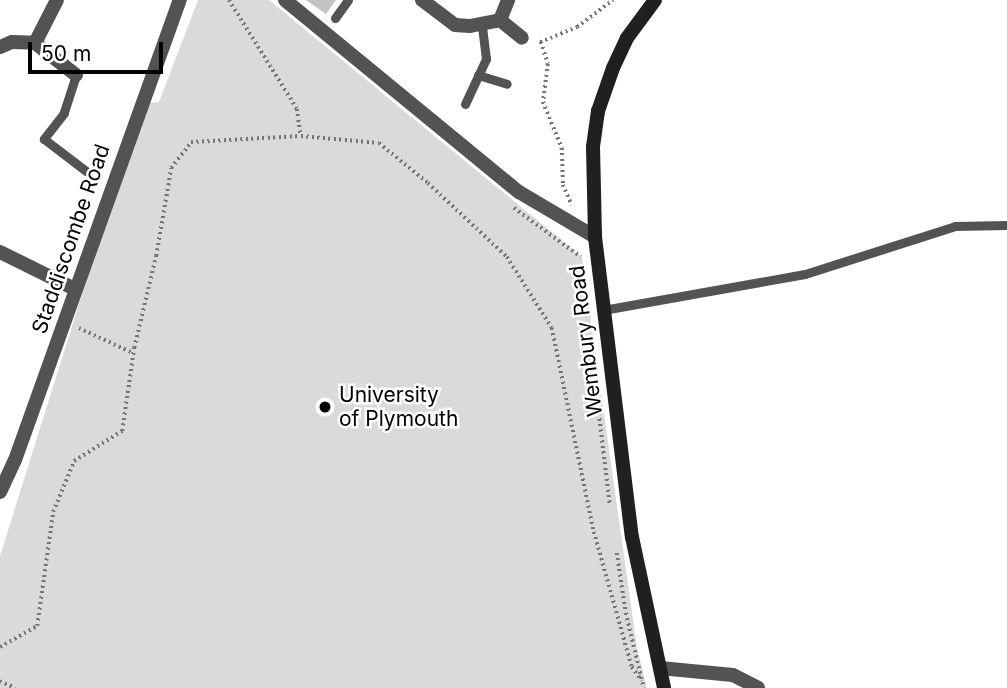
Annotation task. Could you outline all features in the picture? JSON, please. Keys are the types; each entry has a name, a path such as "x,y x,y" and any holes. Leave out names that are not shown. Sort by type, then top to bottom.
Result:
{"street":[{"path":"35,43 57,0"},
{"name":"Staddiscombe Road","path":"0,492 15,460 180,0"},
{"path":"285,0 519,192 594,237"},
{"path":"422,0 455,25 500,20"},
{"path":"500,20 508,0"},
{"name":"Wembury Road","path":"655,0 627,38 598,111 593,147 594,237 632,537 664,688"},
{"path":"500,20 522,38"},
{"path":"0,47 12,42 35,43 76,75"},
{"path":"0,252 75,289"},
{"path":"660,668 733,675 758,688"}],"lane":[{"path":"335,18 348,0"},
{"path":"465,104 486,58 482,24"},
{"path":"76,75 64,113 44,139 86,172"},
{"path":"478,75 507,84"},
{"path":"603,310 805,274 955,226 1007,225"}],"path":[{"path":"229,0 297,109 302,136"},
{"path":"522,38 541,42 577,27 613,0"},
{"path":"541,42 548,64 543,102 562,148 563,185 575,211"},
{"path":"0,647 37,626 53,512 74,461 122,431 133,353 156,256 171,168 191,142 302,136 379,143 428,183 507,257 552,328 594,532 632,667 642,681"},
{"path":"64,320 133,353"},
{"path":"0,681 15,688"}],"shaded area":[{"name":"University of Plymouth","path":"198,0 269,0 582,257 637,648 647,688 0,688 0,556 142,103 159,102"}],"building":[{"path":"306,0 336,0 326,14"}],"place":[{"name":"University of Plymouth","path":"325,407"}]}
